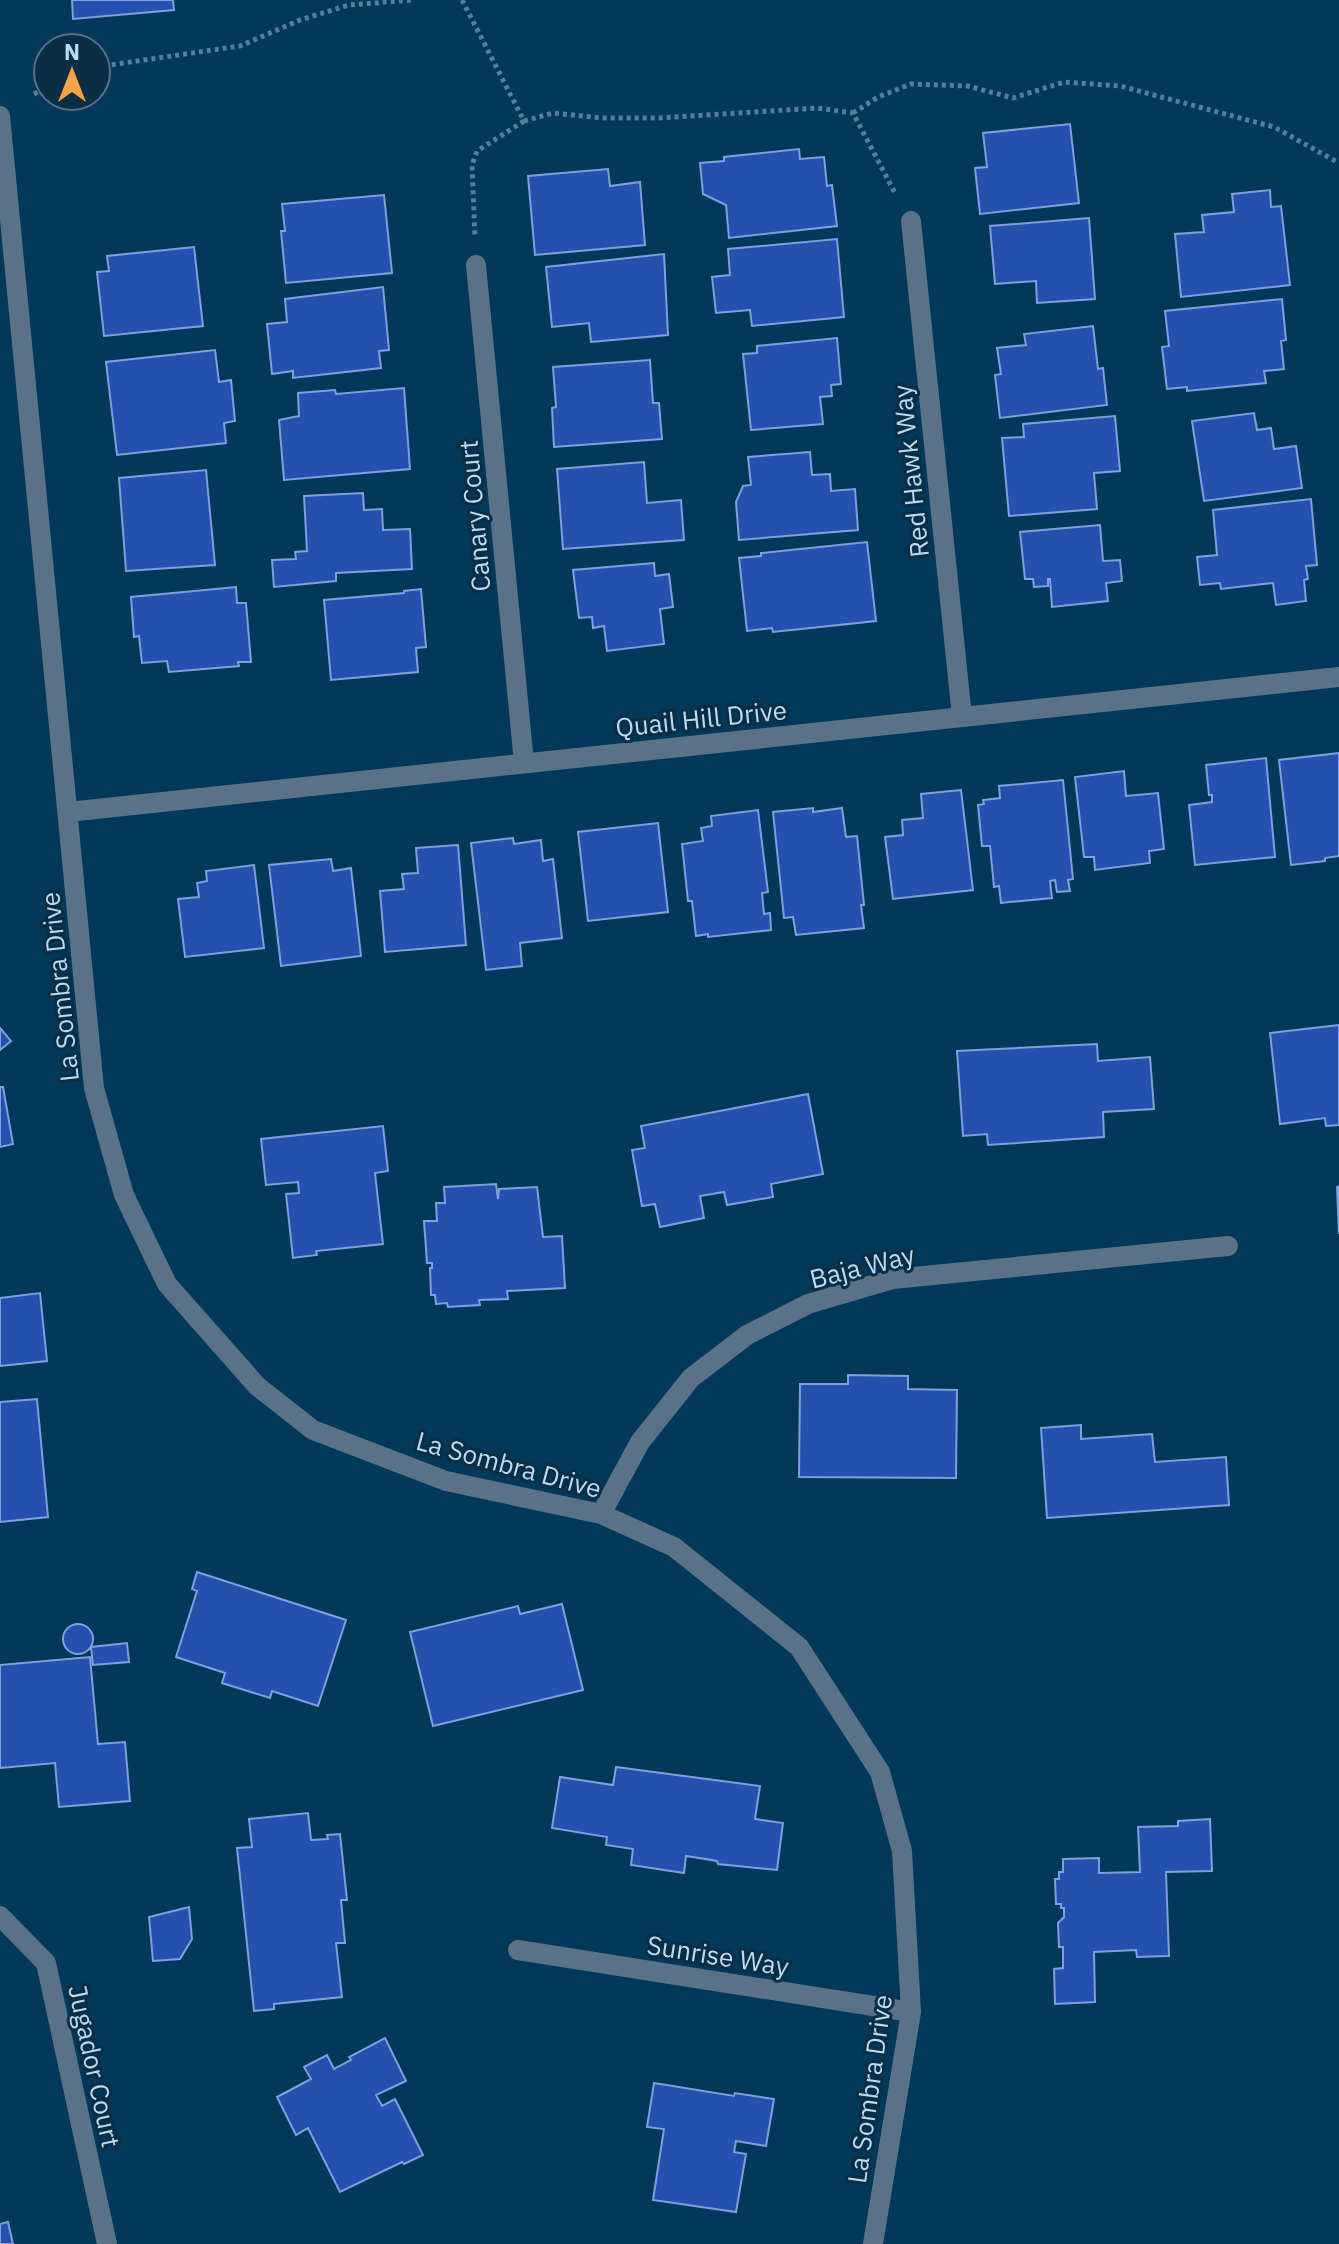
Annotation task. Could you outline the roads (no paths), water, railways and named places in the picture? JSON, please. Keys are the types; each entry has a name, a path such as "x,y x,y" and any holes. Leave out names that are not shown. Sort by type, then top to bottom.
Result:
{"street":[{"name":"La Sombra Drive","path":"0,116 94,1088 124,1195 167,1284 257,1386 313,1430 446,1481 601,1514 674,1547 799,1647 880,1772 902,1851 911,2012 873,2244"},
{"name":"Red Hawk Way","path":"911,221 962,717"},
{"name":"Canary Court","path":"476,265 524,763"},
{"name":"Quail Hill Drive","path":"68,812 1339,677"},
{"name":"Baja Way","path":"601,1514 640,1442 691,1378 747,1335 808,1304 893,1279 1228,1246"},
{"name":"Jugador Court","path":"0,1916 46,1963 107,2244"},
{"name":"Sunrise Way","path":"518,1950 911,2012"}]}
